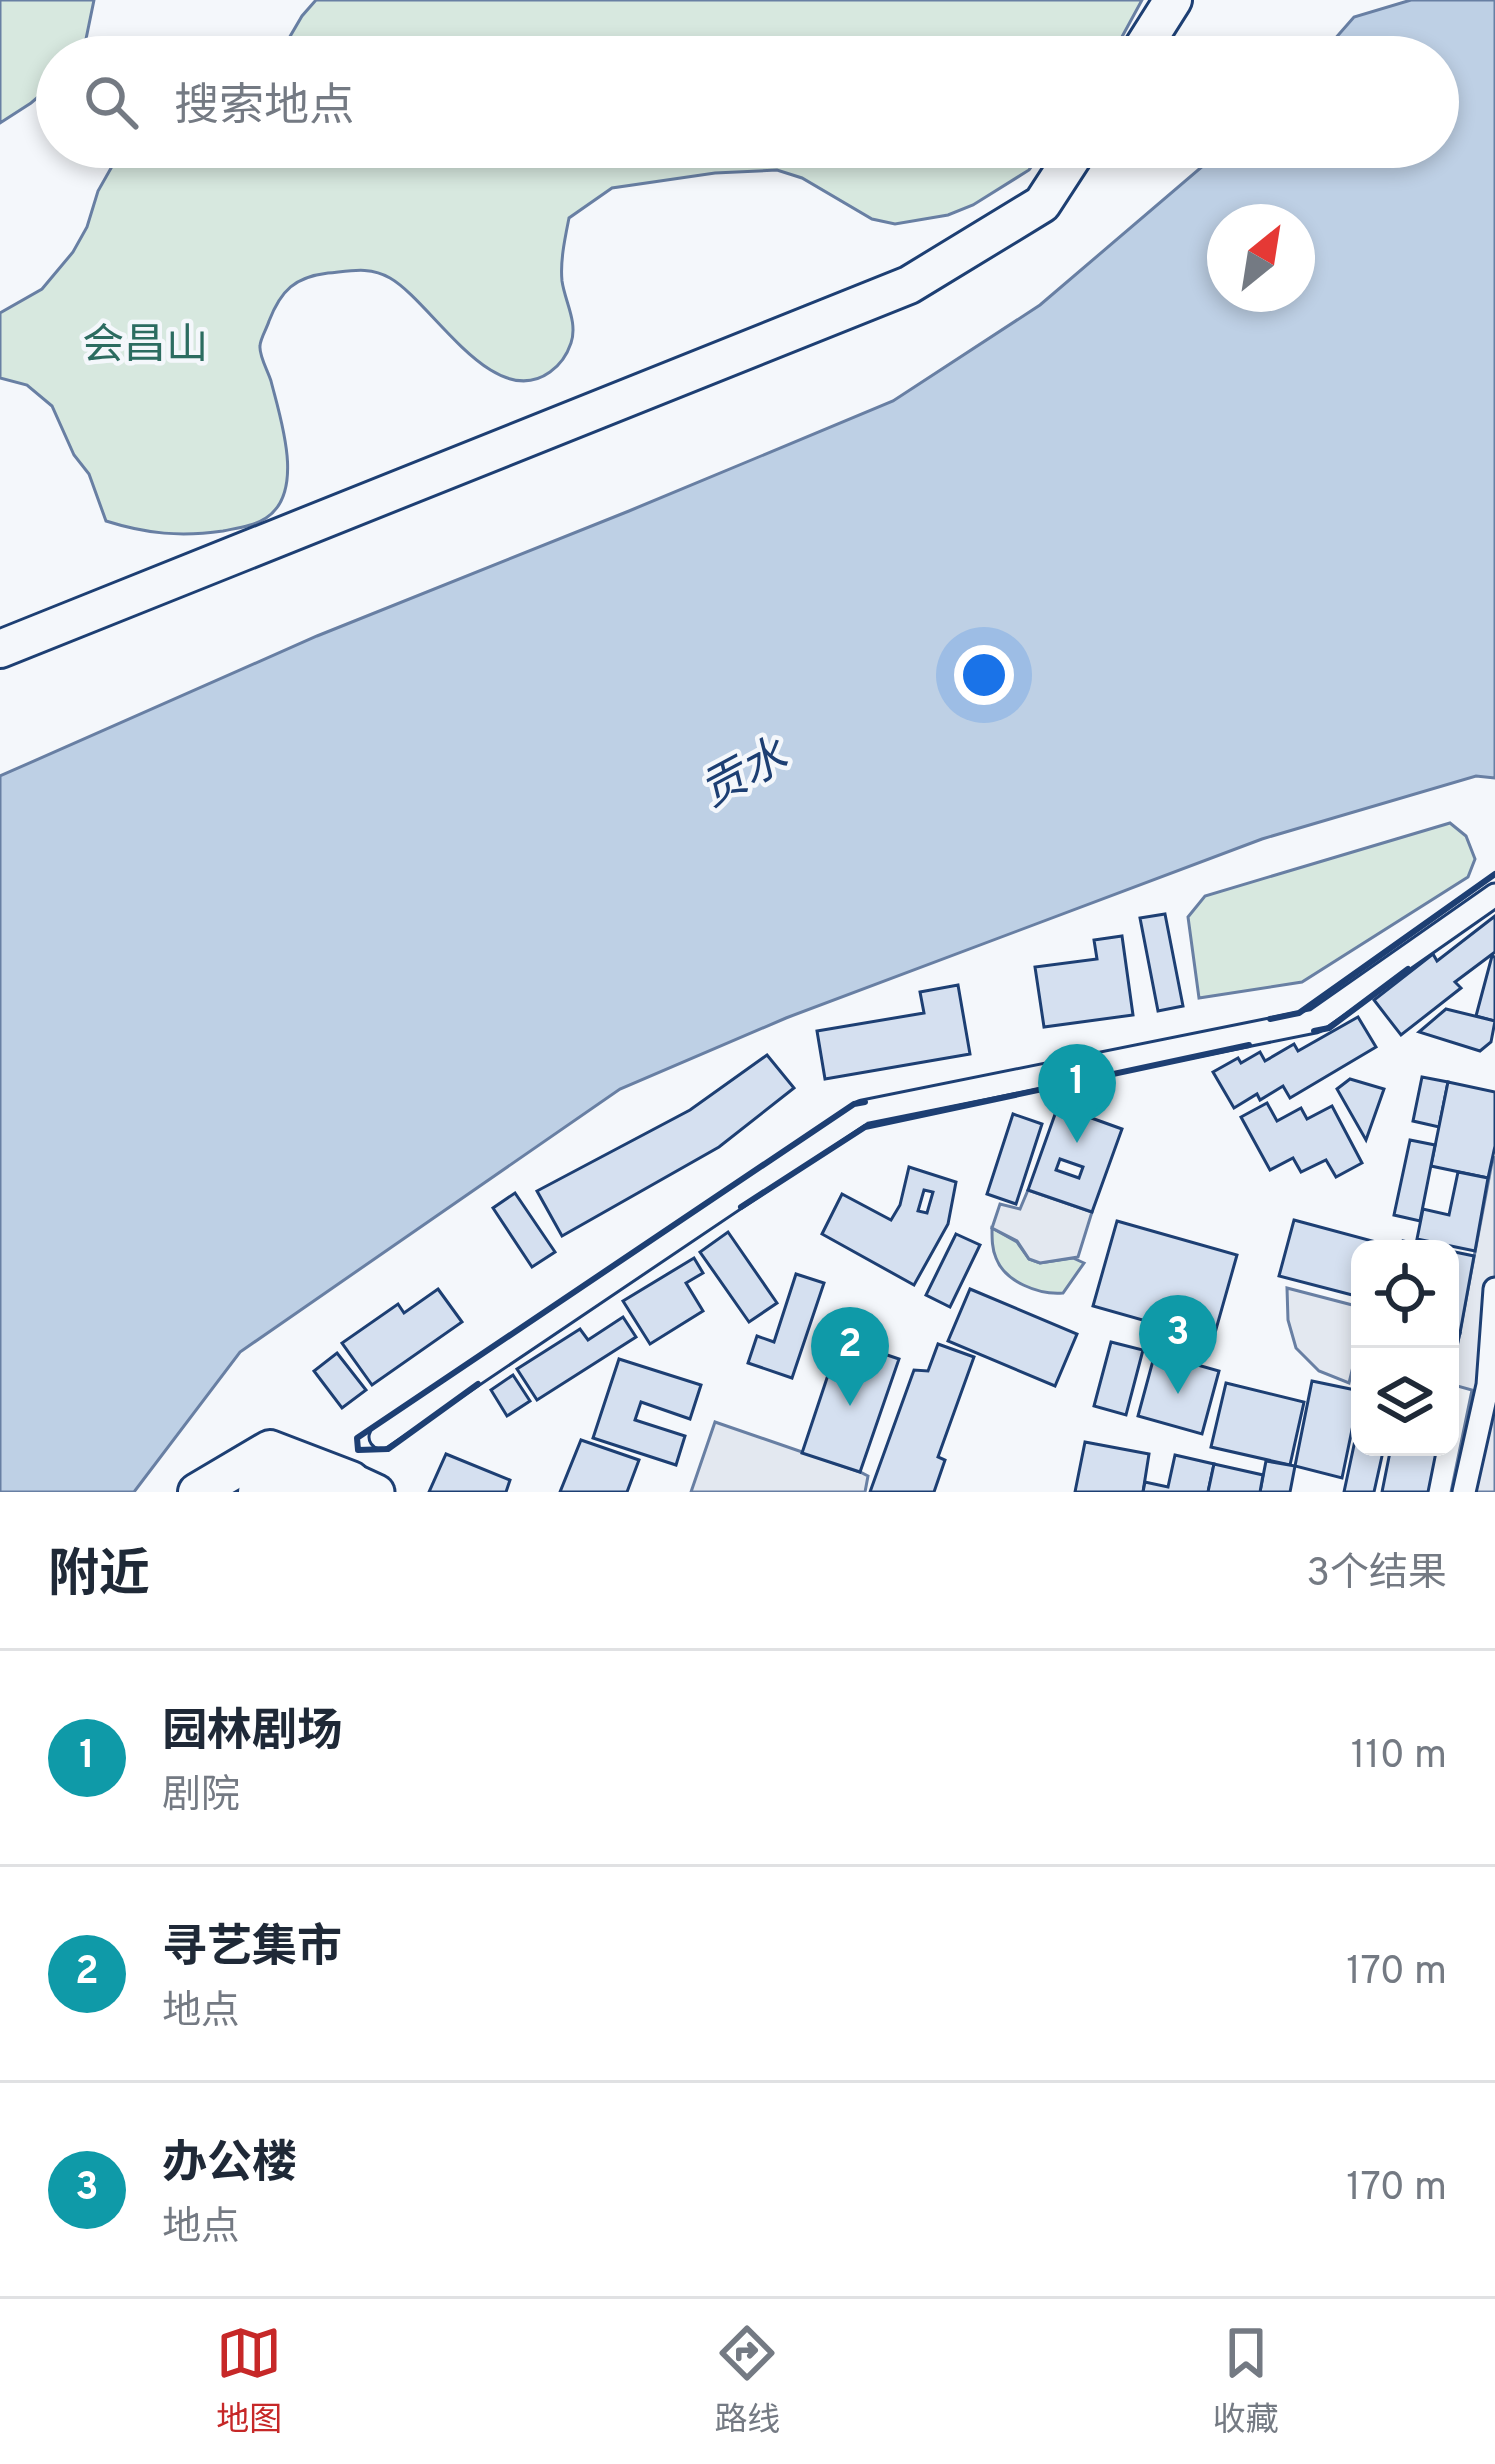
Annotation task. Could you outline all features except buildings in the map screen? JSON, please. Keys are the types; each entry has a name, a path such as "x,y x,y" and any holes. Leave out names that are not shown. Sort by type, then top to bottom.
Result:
{"main road":[{"path":"1150,36 1173,0"},
{"path":"0,649 909,285 1042,205 1066,168"},
{"path":"197,1492 270,1449 364,1486"},
{"path":"257,1492 275,1482 364,1486"}],"street":[{"path":"381,1437 863,1112 1315,1021 1495,895"},
{"path":"1464,1492 1488,1385 1495,1288"}],"green space":[{"path":"0,0 94,0 87,36 36,36 36,99 0,123"},
{"path":"316,0 1142,0 1122,36 290,36"},
{"name":"会昌山","path":"111,168 1030,168 973,205 948,215 895,224 872,219 802,178 777,170 715,173 612,188 569,218 562,273 572,320 571,343 554,369 528,381 507,378 485,367 407,291 382,274 352,271 307,278 279,301 260,343 287,453 285,491 278,506 251,525 178,534 106,521 89,474 74,455 52,406 27,385 0,378 0,313 42,289 73,252"},
{"path":"1450,823 1466,836 1475,859 1468,877 1302,982 1199,998 1188,917 1205,896"},
{"path":"992,1228 1017,1242 1029,1259 1040,1263 1073,1258 1084,1263 1063,1293 1034,1289 1000,1266"}],"shaded area":[{"path":"1493,1157 1495,1492 1451,1492 1472,1390 1459,1386 1459,1336"},
{"path":"1028,1190 1092,1212 1078,1257 1040,1263 1029,1259 1017,1241 992,1228 1000,1204 1020,1209"},
{"path":"1287,1288 1351,1305 1349,1383 1319,1371 1296,1348 1288,1320"},
{"path":"715,1422 860,1472 868,1476 865,1492 691,1492"}],"water":[{"name":"贡水","path":"1411,0 1495,0 1495,778 1476,776 1262,839 786,1018 620,1089 240,1352 134,1492 0,1492 0,776 317,636 893,401 1040,305 1200,168 1459,168 1459,36 1337,36 1354,17"}],"wall":[{"path":"1270,1019 1299,1013 1495,874"},
{"path":"1314,1031 1329,1028 1408,969"},
{"path":"741,1207 865,1127 1249,1045"},
{"path":"478,1384 388,1449 358,1450 357,1438 854,1104 865,1102"}],"place":[{"name":"园林剧场","path":"1077,1143"},
{"name":"办公楼","path":"1178,1394"},
{"name":"寻艺集市","path":"850,1406"}]}
